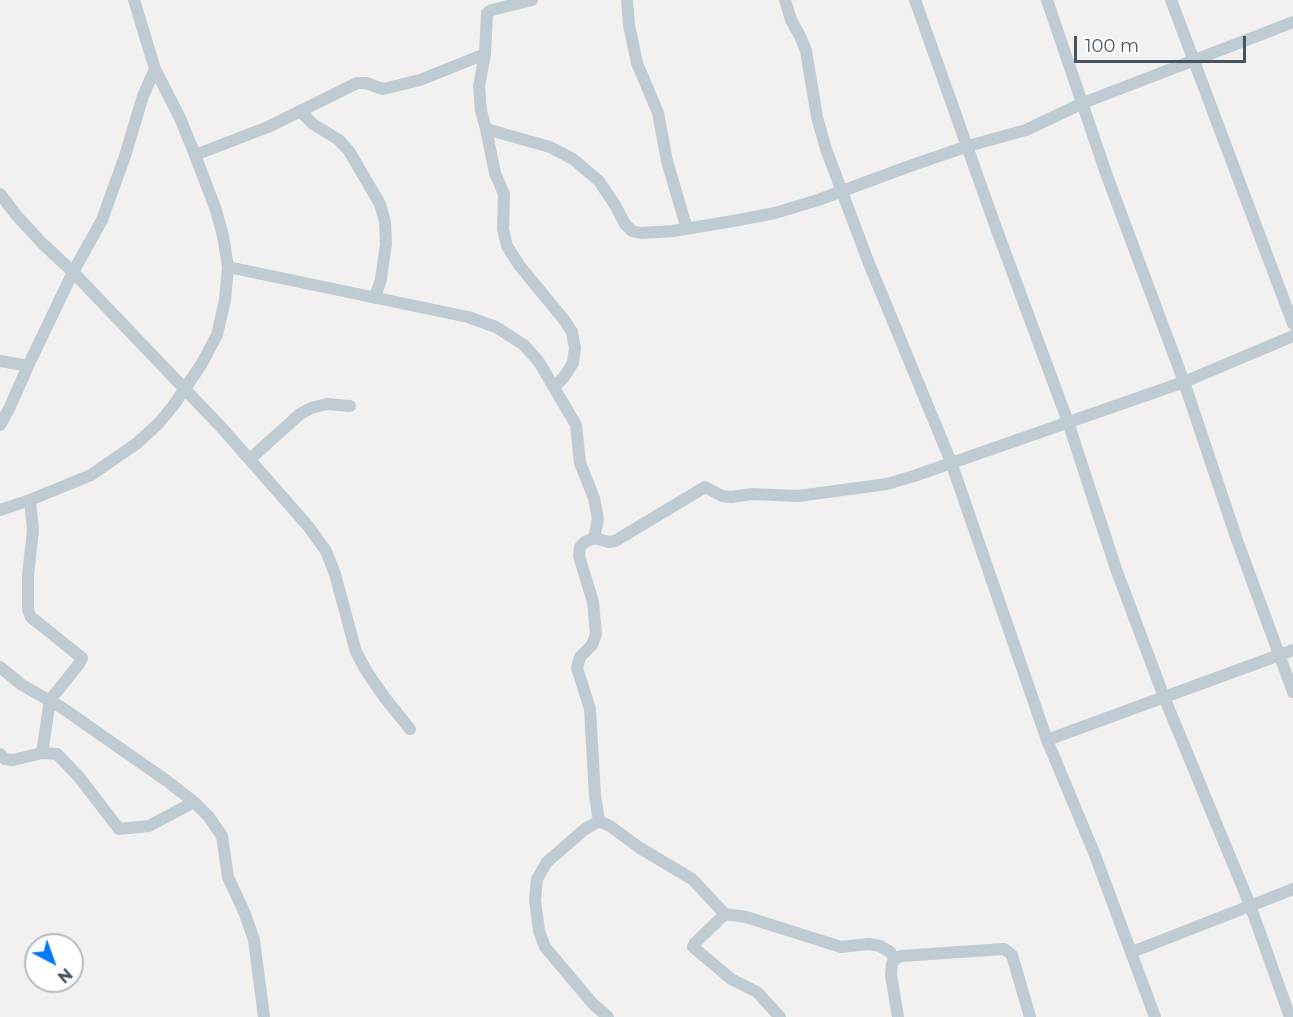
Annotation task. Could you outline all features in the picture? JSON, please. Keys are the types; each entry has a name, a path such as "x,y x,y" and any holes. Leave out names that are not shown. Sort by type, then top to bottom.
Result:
{"street":[{"path":"0,510 91,476 113,462 158,424 201,365 217,335 225,300 228,267 223,236 216,210 180,118 155,69 134,0"},
{"path":"532,0 487,13 485,54 479,86 481,111 495,172 504,194 503,229 507,246 519,265 572,332 575,348 573,363 554,387"},
{"path":"627,0 629,25 637,63 658,112 667,160 687,229"},
{"path":"785,0 791,20 806,51 817,117 826,149 868,261 951,462 1047,740 1095,855 1155,1017"},
{"path":"915,0 1068,422 1116,569 1164,697 1250,905 1290,1017"},
{"path":"1047,0 1107,176 1184,382 1237,540 1293,692"},
{"path":"1171,0 1293,324"},
{"path":"486,129 550,147 573,159 599,181 625,224 632,231 641,233 687,229 775,213 968,146 1026,130 1083,103 1293,22"},
{"path":"195,155 268,127 357,83 366,82 383,88 420,80 485,54"},
{"path":"0,425 73,272 102,220 143,96 155,69"},
{"path":"301,112 313,124 339,140 349,151 380,204 385,222 386,244 381,279 375,298"},
{"path":"0,194 17,216 250,459 308,525 326,551 356,652 379,689 410,729"},
{"path":"228,267 468,317 496,327 524,345 539,362 576,425 580,463 594,498 598,519 594,538"},
{"path":"599,821 595,796 590,708 577,668 580,657 592,645 596,634 593,602 579,556 580,547 585,542 594,538 609,542 615,541 705,487 731,497 752,494 798,496 887,484 1184,382 1293,336"},
{"path":"0,361 28,366"},
{"path":"250,459 300,414 311,408 327,404 350,406"},
{"path":"30,500 33,530 28,575 28,610 31,617 82,658 50,700 42,753"},
{"path":"1047,740 1293,650"},
{"path":"0,667 22,685 50,700 142,763 194,802 209,817 222,836 228,877 254,940 264,1017"},
{"path":"0,754 5,759 13,760 42,753 57,754 66,762 119,829 149,826 194,802"},
{"path":"599,821 692,879 725,914 746,917 841,947 869,944 880,946 890,952 895,959"},
{"path":"599,821 585,829 547,862 537,879 535,900 539,931 545,947 593,1004 608,1017"},
{"path":"1132,952 1293,889"},
{"path":"725,914 693,947 731,979 757,992 780,1017"},
{"path":"898,1017 891,975 895,959 901,956 1004,950 1009,951 1012,955 1030,1017"}]}
